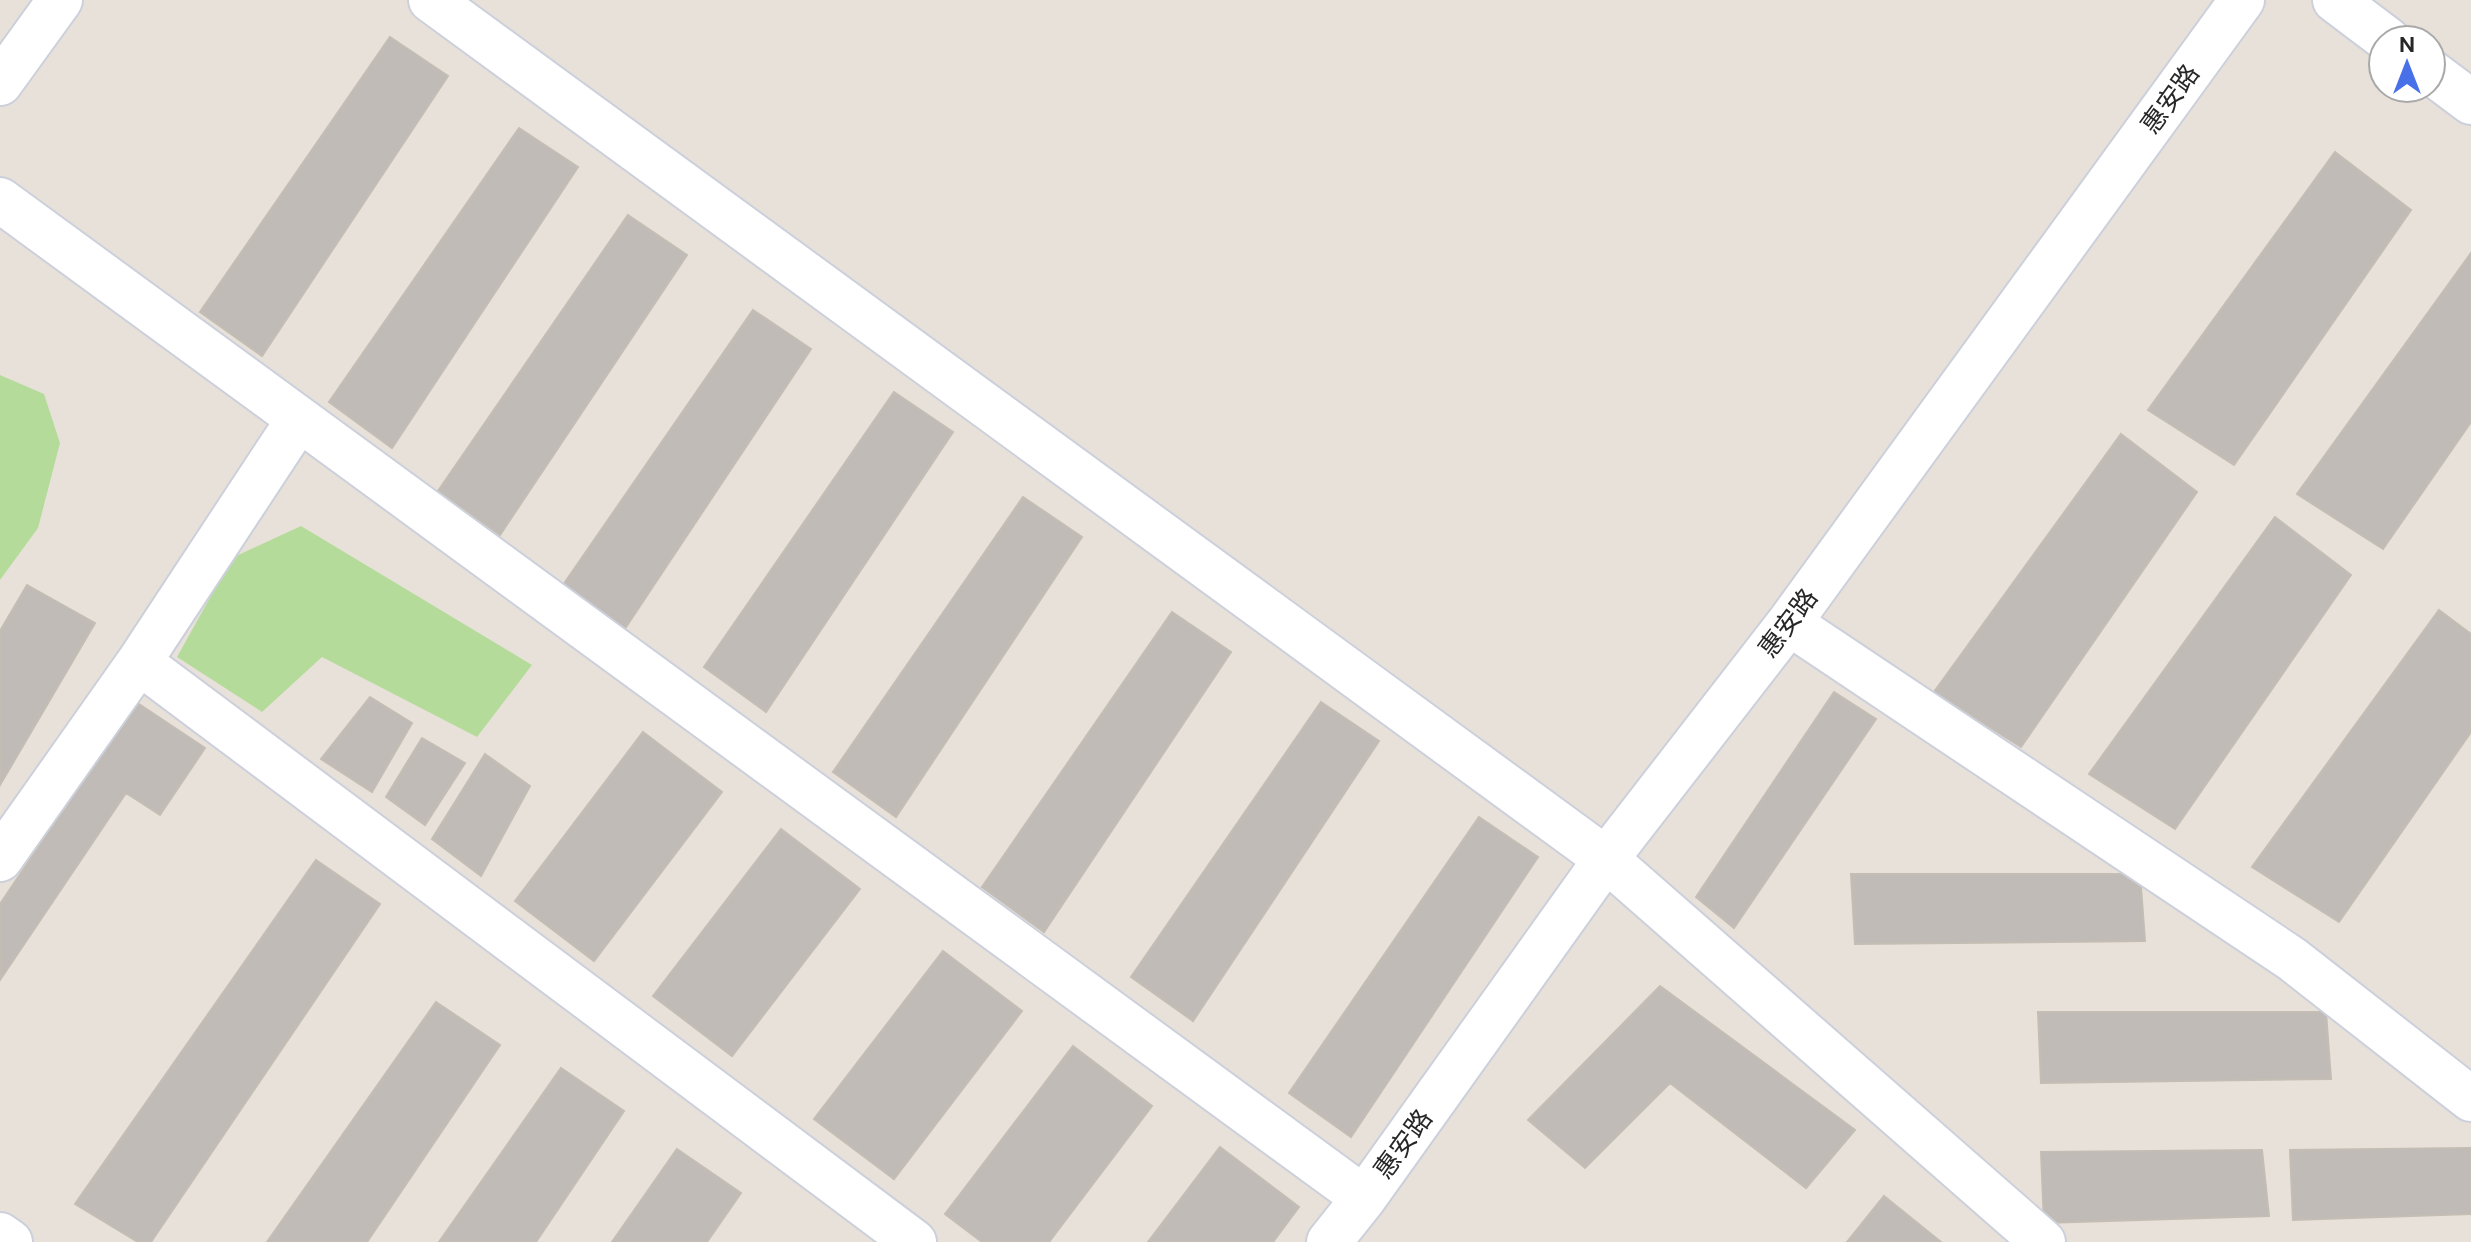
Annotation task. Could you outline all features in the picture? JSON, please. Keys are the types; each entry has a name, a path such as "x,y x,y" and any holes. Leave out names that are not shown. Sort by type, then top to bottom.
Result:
{"street":[{"path":"0,83 60,0"},
{"path":"431,0 1606,859 2043,1242"},
{"name":"惠安路","path":"1329,1242 1364,1198 1606,859 1789,623 2242,0"},
{"path":"2335,0 2367,24"},
{"path":"2447,84 2471,102"},
{"path":"0,200 1364,1198"},
{"path":"0,859 139,662 299,419"},
{"path":"1789,623 2292,959 2471,1099"},
{"path":"139,662 914,1242"},
{"path":"0,1235 10,1242"}],"green space":[{"path":"0,375 44,394 60,443 38,528 0,580"},
{"path":"301,526 532,665 477,737 322,657 262,712 177,657 232,558"}],"building":[{"path":"390,37 448,76 262,356 200,312"},
{"path":"519,128 578,167 392,448 329,402"},
{"path":"2335,152 2411,210 2234,465 2148,410"},
{"path":"628,215 687,255 500,535 438,491"},
{"path":"2471,253 2471,422 2383,549 2297,494"},
{"path":"753,310 811,349 624,630 563,585"},
{"path":"894,392 953,432 766,712 704,667"},
{"path":"2121,434 2197,492 2021,747 1934,692"},
{"path":"1023,497 1082,537 896,817 833,772"},
{"path":"2275,517 2351,575 2175,829 2089,774"},
{"path":"27,585 95,623 0,785 0,631"},
{"path":"2439,610 2471,634 2471,732 2339,922 2252,867"},
{"path":"1172,612 1231,652 1044,932 982,887"},
{"path":"1834,692 1876,719 1734,928 1696,897"},
{"path":"370,697 412,723 372,792 321,759"},
{"path":"136,702 205,748 160,815 126,793 0,980 0,904"},
{"path":"1321,702 1379,741 1193,1021 1131,977"},
{"path":"643,732 722,792 594,961 515,901"},
{"path":"422,738 465,763 425,825 386,797"},
{"path":"485,754 530,786 481,876 432,839"},
{"path":"1479,817 1538,857 1351,1137 1289,1093"},
{"path":"781,829 860,889 732,1056 653,996"},
{"path":"316,860 380,904 151,1242 138,1242 75,1204"},
{"path":"1851,874 2140,874 2145,941 1855,944"},
{"path":"943,951 1022,1011 894,1179 814,1119"},
{"path":"1660,986 1855,1130 1806,1188 1670,1083 1585,1168 1528,1120"},
{"path":"436,1002 500,1045 367,1242 267,1242"},
{"path":"2038,1012 2326,1012 2331,1079 2041,1083"},
{"path":"1073,1046 1152,1106 1049,1242 982,1242 945,1214"},
{"path":"561,1068 624,1111 536,1242 439,1242"},
{"path":"1220,1147 1299,1207 1273,1242 1148,1242"},
{"path":"2471,1148 2471,1214 2293,1220 2290,1150"},
{"path":"677,1149 741,1193 707,1242 612,1242"},
{"path":"2262,1150 2269,1216 2044,1223 2041,1152"},
{"path":"1884,1196 1941,1242 1847,1242"}]}
